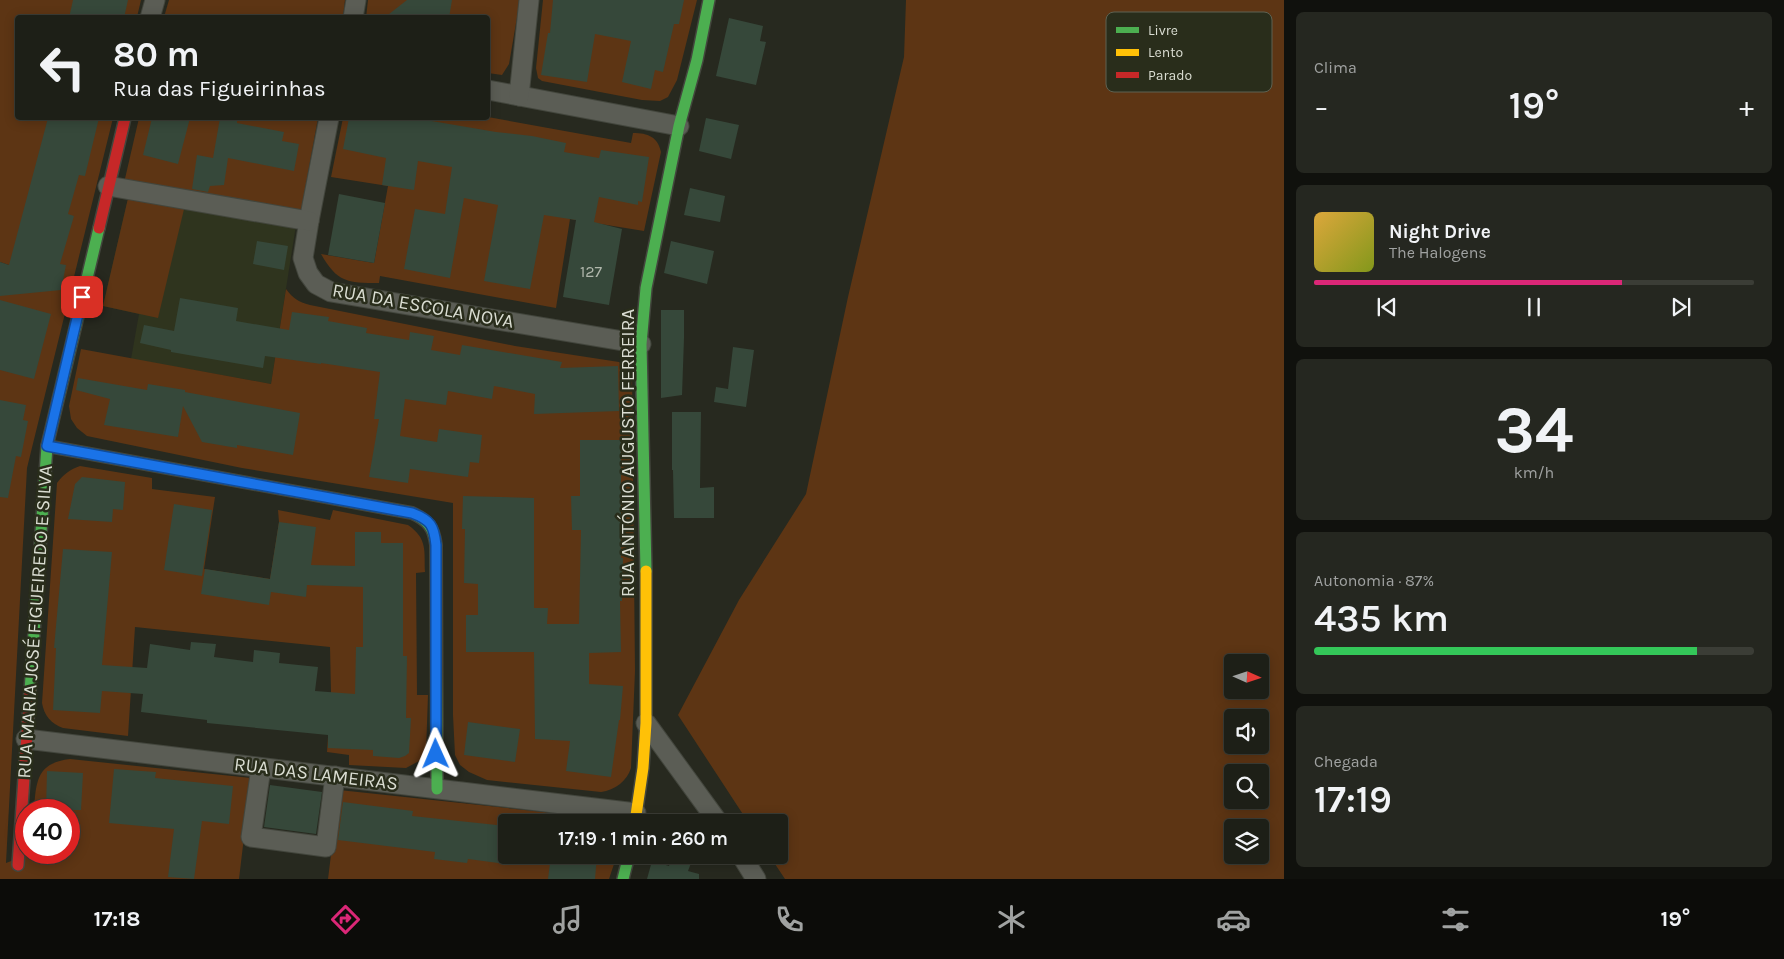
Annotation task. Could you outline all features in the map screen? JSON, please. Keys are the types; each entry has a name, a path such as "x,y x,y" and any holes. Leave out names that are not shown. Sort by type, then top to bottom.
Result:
{"street":[{"path":"151,15 155,0"},
{"path":"354,15 356,0"},
{"path":"519,96 529,0"},
{"name":"RUA ANTÓNIO AUGUSTO FERREIRA","path":"637,814 643,768 646,723 646,590 641,344 646,288 679,126 697,60 709,0"},
{"path":"490,90 679,126"},
{"name":"RUA MARIA JOSÉ FIGUEIREDO E SILVA","path":"18,865 47,446 108,186 125,120"},
{"name":"RUA DA ESCOLA NOVA","path":"329,120 308,221 303,258 308,273 316,284 331,292 641,344"},
{"path":"108,186 308,221"},
{"path":"47,446 412,513 423,517 430,523 435,533 436,545 437,789"},
{"path":"646,723 712,814"},
{"name":"RUA DAS LAMEIRAS","path":"26,739 437,789 609,814"},
{"path":"261,768 250,837 326,847 335,776"},
{"path":"623,879 626,864"},
{"path":"747,864 756,879"}],"shaded area":[{"path":"0,0 141,0 137,15 15,15 15,120 44,120 70,128 73,120 113,120 27,468 6,863 15,860 15,864 80,864 80,799 35,799 40,775 45,769 59,761 70,759 251,778 239,879 0,879 0,294 9,265 0,262"},
{"path":"169,0 345,0 343,15 165,15"},
{"path":"368,0 520,0 509,64 502,75 490,73 490,15 366,15"},
{"path":"543,0 697,0 677,80 668,97 660,101 642,100 542,81 538,78 536,68"},
{"path":"906,0 1284,0 1284,879 785,879 775,864 788,864 788,814 743,814 678,715 739,600 806,494 848,297 904,57"},
{"path":"490,117 631,143 633,133 648,135 655,139 661,152 644,231 570,219 556,308 380,276 379,283 344,279 332,270 321,254 374,263 388,186 331,177 343,120 490,120"},
{"path":"139,120 318,120 301,211 124,183"},
{"path":"129,194 296,225 271,384 131,359 139,314 103,306"},
{"path":"129,194 185,205 158,318 103,306"},
{"path":"286,289 296,299 310,305 515,346 619,362 632,373 635,671 631,768 627,777 616,787 601,792 487,780 469,772 460,765 455,755 453,715 453,503 242,468 87,436 77,428 71,419 69,406 81,349 271,384"},
{"path":"80,466 152,478 152,489 215,497 204,569 270,579 279,522 278,510 330,520 333,510 408,525 414,530 422,540 425,558 425,572 416,573 417,695 428,695 426,752 421,760 406,768 349,765 349,755 327,752 331,692 330,647 135,627 128,736 63,728 52,721 46,715 42,703 57,483 67,473"},
{"path":"339,790 556,814 498,814 498,864 614,864 609,879 328,879"}],"building":[{"path":"73,0 128,0 125,15 70,15"},
{"path":"407,0 452,0 450,15 388,15"},
{"path":"553,0 684,0 679,24 674,24 663,72 655,70 651,89 622,82 631,41 595,34 587,82 541,75 548,33 550,33"},
{"path":"729,18 763,26 760,41 766,42 756,85 716,76"},
{"path":"706,118 739,125 731,159 699,151"},
{"path":"47,120 99,120 85,176 79,175 68,214 74,216 60,264 66,265 61,290 0,296 0,262 9,265"},
{"path":"152,120 189,120 178,164 143,155"},
{"path":"220,120 237,120 237,123 284,132 282,141 299,144 294,171 228,158 224,185 210,186 208,192 192,189 197,155 213,158"},
{"path":"349,120 426,120 566,143 564,152 599,158 601,150 649,157 642,202 638,201 638,205 599,197 594,222 622,229 609,305 563,297 576,220 544,215 530,289 484,281 498,205 464,198 450,278 404,269 415,209 445,214 452,167 418,161 414,190 382,185 386,158 343,149"},
{"path":"690,188 725,196 720,222 684,215"},
{"path":"339,194 385,203 374,263 328,255"},
{"path":"257,241 288,246 284,270 253,264"},
{"path":"671,241 714,251 707,284 664,273"},
{"path":"180,298 238,308 236,321 289,330 292,312 329,317 328,321 367,328 366,333 409,340 410,332 434,336 431,350 460,355 462,345 562,362 560,368 618,366 619,411 534,414 535,394 494,386 492,399 448,391 446,405 405,399 400,436 437,442 439,429 482,435 479,463 470,462 468,477 410,469 408,483 369,477 379,419 374,419 380,372 265,356 263,368 171,352 171,350 140,343 144,325 174,331"},
{"path":"0,300 51,314 34,379 0,370"},
{"path":"661,310 684,310 684,338 682,395 661,398"},
{"path":"733,347 754,350 746,407 714,402 716,387 728,389"},
{"path":"78,378 147,390 148,384 300,413 293,455 237,445 237,448 202,442 183,406 178,437 104,425 110,399 76,390"},
{"path":"0,400 26,405 23,420 28,421 21,457 16,456 8,498 0,497"},
{"path":"672,412 701,412 700,488 714,487 714,518 674,518"},
{"path":"580,440 621,440 621,558 623,558 622,601 620,601 621,652 589,653 589,684 623,686 611,777 566,771 570,741 535,739 534,652 466,652 466,615 478,615 478,584 464,583 465,529 462,529 463,496 534,498 534,608 548,608 547,624 579,624 581,530 572,530 571,496 580,496"},
{"path":"82,477 125,482 123,510 113,509 112,522 68,519 75,484"},
{"path":"174,504 212,510 202,576 164,570"},
{"path":"279,522 316,527 311,565 355,566 355,532 381,532 381,543 403,543 403,656 407,656 406,718 411,718 409,753 399,758 373,756 373,750 328,748 328,735 207,723 207,720 141,712 143,694 102,691 100,713 53,710 56,648 54,648 63,549 112,552 102,665 147,668 150,644 190,650 191,642 216,644 214,657 253,662 254,650 280,653 279,663 318,667 315,691 355,694 356,647 363,647 363,587 307,585 306,597 271,592 269,605 201,594 205,569 270,579"},
{"path":"468,722 520,729 515,762 464,755"},
{"path":"114,769 156,772 155,778 233,786 229,824 202,821 194,879 168,877 174,829 109,823"},
{"path":"47,771 83,773 81,810 80,799 46,799"},
{"path":"270,785 322,792 316,834 264,827"},
{"path":"343,802 413,811 412,816 498,825 498,863 468,859 467,863 434,859 435,852 338,840"},
{"path":"550,864 596,864 595,879 548,879"},
{"path":"651,864 669,866 670,864 691,864 688,871 699,874 699,879 647,879"}],"traffic: fast":[{"path":"646,571 641,344 646,288 679,126 697,60 709,0"},
{"path":"30,691 47,446 99,228"},
{"path":"47,446 412,513 426,522 432,529 436,545 437,789"},
{"path":"623,879 627,864"}],"traffic: slow":[{"path":"636,814 643,768 646,723 646,571"}],"traffic: jam":[{"path":"99,228 125,120"},
{"path":"18,865 30,691"}],"route":[{"path":"82,297 47,446 412,513 423,517 430,523 435,533 436,545 436,754"}]}
